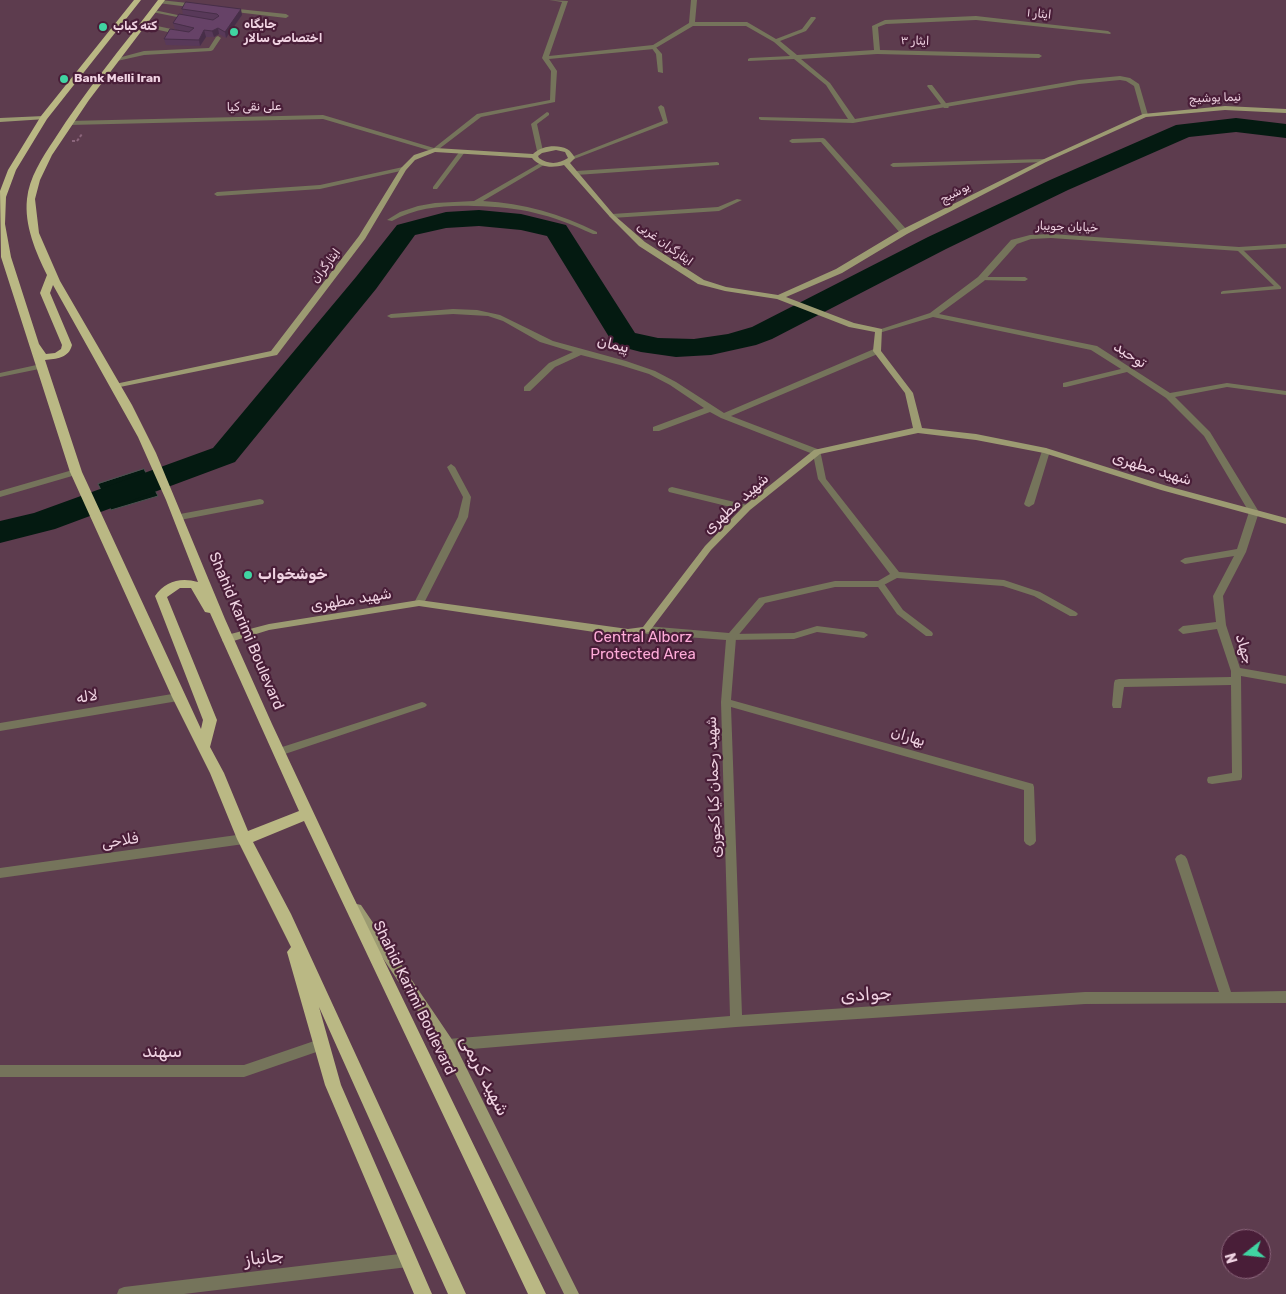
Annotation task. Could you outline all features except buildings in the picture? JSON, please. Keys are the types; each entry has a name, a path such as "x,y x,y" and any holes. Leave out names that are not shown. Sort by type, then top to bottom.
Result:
{"main road":[{"path":"138,0 44,118 12,170 2,197 0,224 6,257 76,472 98,523 178,697 204,746 244,838 284,914 457,1294"},
{"name":"Shahid Karimi Boulevard","path":"161,1 69,123 40,170 30,195 31,219 40,251 148,446 180,517 227,639 307,814 537,1294"},
{"path":"34,342 43,357 57,356 66,350 67,345 46,293 52,275"},
{"path":"204,746 210,720 161,596 166,589 176,584 186,583 195,585 227,639"},
{"path":"244,838 307,814"},
{"path":"284,914 320,1046 333,1085 423,1294"}],"street":[{"path":"545,58 565,1 552,0"},
{"path":"692,24 694,0"},
{"path":"161,1 209,8"},
{"path":"219,8 286,16"},
{"path":"776,41 804,30 813,18"},
{"name":"ایثار ۱","path":"877,52 875,26 885,22 976,18 1108,32"},
{"path":"545,58 654,47 692,24 747,24 776,41 791,56 828,84 853,121"},
{"name":"ایثار ۳","path":"750,60 877,52 1039,56"},
{"path":"434,150 479,115 553,100 554,71 545,58"},
{"path":"761,118 853,121 946,107 1079,82 1120,78 1128,79 1137,85 1145,115"},
{"name":"نیما یوشیج","path":"1145,115 1224,108 1286,112"},
{"name":"یوشیج","path":"783,298 839,271 904,232 1044,161 1145,115"},
{"name":"علی نقی کیا","path":"69,123 323,116 434,150"},
{"path":"0,120 44,118"},
{"path":"792,141 823,140 904,232"},
{"name":"ایثارگران","path":"115,386 274,353 362,237 403,169 420,153 434,150 538,153 562,149 571,154 569,160"},
{"path":"435,188 462,152"},
{"path":"538,153 538,162 542,164 554,165 569,160"},
{"name":"ایثارگران غربی","path":"569,160 576,173 612,216 642,244 701,282 725,289 783,298 852,325"},
{"name":"خیابان جویبار","path":"852,325 879,331 932,315 981,278 1014,242 1030,237 1051,236 1239,249 1286,246"},
{"name":"پیمان","path":"390,316 474,312 490,314 510,321 549,343 633,364 667,380 710,410 817,452"},
{"name":"توحید","path":"932,315 1094,348 1169,396 1207,434 1254,512"},
{"path":"879,331 877,350 909,393 918,430"},
{"path":"724,416 877,350"},
{"path":"527,390 552,365 580,352"},
{"path":"0,376 41,366"},
{"path":"1066,384 1127,370"},
{"path":"1169,396 1227,386 1286,394"},
{"path":"656,430 710,410"},
{"name":"شهید مطهری","path":"227,639 269,627 419,603 628,633 646,630 708,548 747,508 817,452 918,430 976,437 1046,451 1164,488 1286,521"},
{"path":"1029,504 1046,451"},
{"path":"817,452 822,479 896,575"},
{"path":"419,603 463,517 467,497 451,467"},
{"path":"0,494 76,472"},
{"name":"جهاد","path":"1212,780 1237,778 1236,676 1221,625 1218,596 1241,552 1254,512"},
{"path":"1185,561 1241,552"},
{"path":"646,630 731,637 762,600 835,584 880,584 896,575 1004,584 1037,594 1073,614"},
{"path":"1183,630 1221,625"},
{"name":"شهید رحمان کیا کجوری","path":"731,637 726,702 736,1021"},
{"path":"1117,705 1119,683 1236,676 1286,680"},
{"name":"لاله","path":"0,727 178,697"},
{"name":"بهاران","path":"726,702 1029,787 1030,841"},
{"name":"فلاحی","path":"0,873 244,838"},
{"path":"1181,859 1227,997"},
{"name":"شهید کریمی","path":"342,886 448,1045 572,1294"},
{"name":"جوادی","path":"448,1045 736,1021 1085,998 1286,997"},
{"name":"سهند","path":"0,1071 244,1070 320,1046"},
{"name":"جانباز","path":"124,1294 408,1260"}],"lane":[{"path":"154,11 191,19"},
{"path":"143,25 161,30 191,34"},
{"path":"117,59 180,48 210,49 218,38"},
{"path":"654,47 659,54 661,72"},
{"path":"930,86 946,107"},
{"path":"569,160 666,122 662,107"},
{"path":"538,153 534,124 547,114"},
{"path":"893,165 1044,161"},
{"path":"474,204 542,164"},
{"path":"576,173 717,164"},
{"path":"218,194 320,187 403,169"},
{"path":"612,216 719,209 739,200"},
{"path":"390,220 400,212 421,207 474,204 522,207 574,222 595,233"},
{"path":"1223,293 1278,288 1239,249"},
{"path":"981,278 1025,279"},
{"path":"672,490 747,508"},
{"path":"180,517 260,502"},
{"path":"880,584 900,612 929,634"},
{"path":"731,637 794,636 817,629 864,634"},
{"path":"279,752 422,705"}],"green space":[{"name":"Central Alborz Protected Area","path":"0,0 1286,0 1286,1294 0,1294"}],"shaded area":[{"path":"144,469 158,496 111,510 98,484"}],"waterway":[{"path":"0,532 43,521 224,455 366,283 406,230 446,220 479,218 521,222 557,230 624,339 658,347 694,348 729,343 762,333 937,243 1059,185 1184,130 1236,125 1286,131"}],"place":[{"name":"کته کباب","path":"103,27"},
{"name":"جایگاه اختصاصی سالار","path":"234,32"},
{"name":"Bank Melli Iran","path":"64,79"},
{"name":"خوشخواب","path":"248,575"}]}
